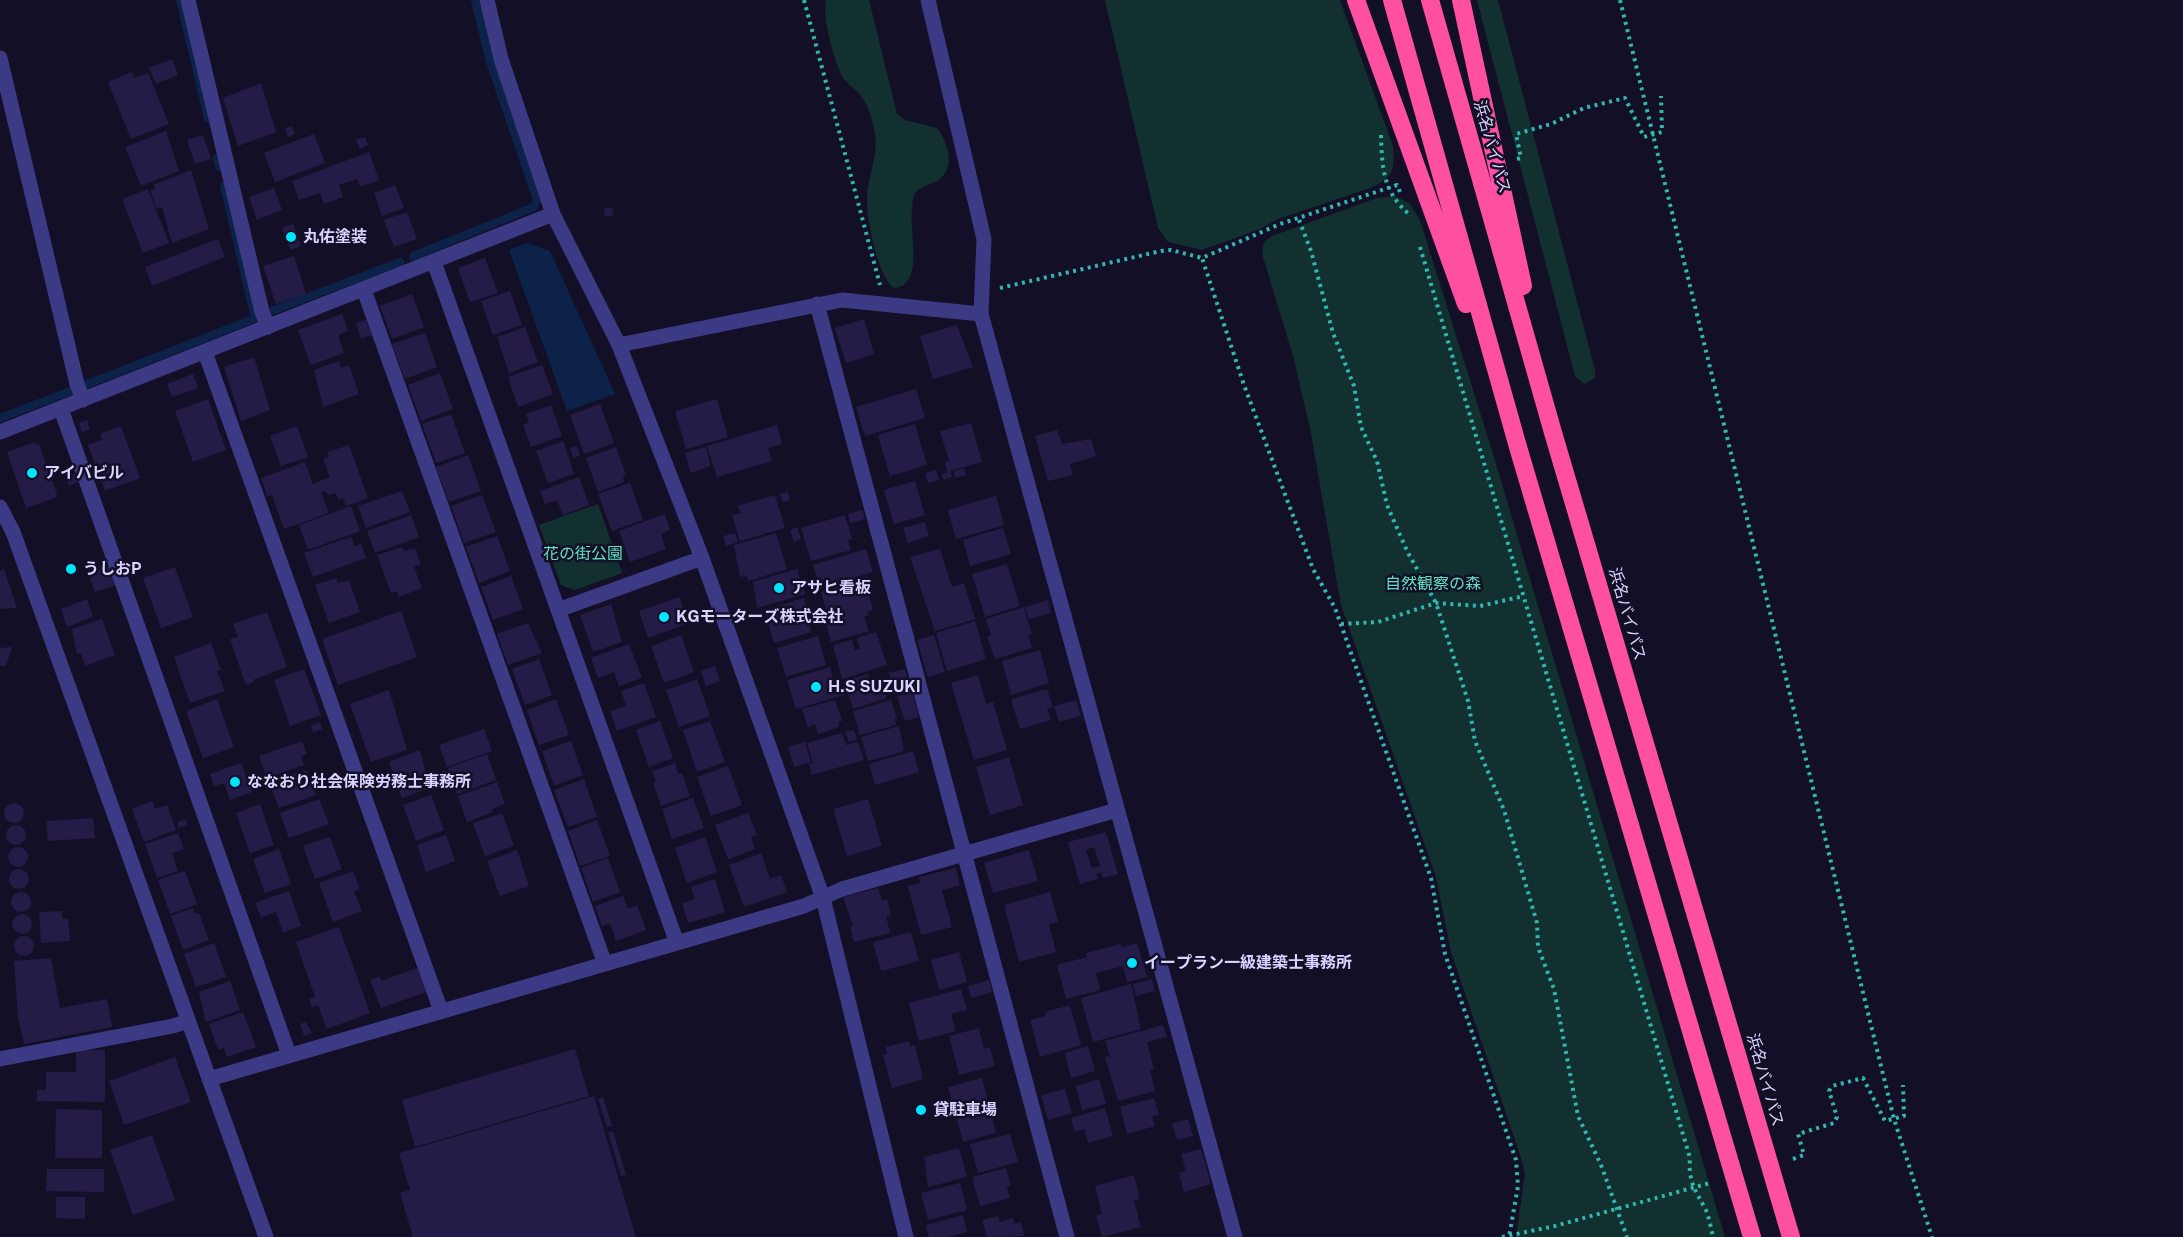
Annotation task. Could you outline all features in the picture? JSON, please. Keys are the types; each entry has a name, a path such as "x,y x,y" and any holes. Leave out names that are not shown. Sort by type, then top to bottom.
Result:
{"highway":[{"path":"1356,0 1518,447"},
{"path":"1392,0 1518,447 1752,1237"},
{"name":"浜名バイパス","path":"1430,0 1554,436 1791,1237"},
{"path":"1461,0 1554,436"}],"street":[{"path":"188,0 262,312 268,327"},
{"path":"487,0 501,59 553,214 620,345 702,558 823,898 906,1237"},
{"path":"928,0 984,239 981,314 1234,1237"},
{"path":"0,58 74,372 83,400"},
{"path":"0,432 553,214"},
{"path":"434,262 677,943"},
{"path":"364,290 605,964"},
{"path":"620,345 842,300 981,314"},
{"path":"817,304 1067,1237"},
{"path":"205,352 441,1011"},
{"path":"61,409 290,1054"},
{"path":"0,507 13,532 266,1237"},
{"path":"558,610 702,558"},
{"path":"209,1079 804,906 842,889 1117,810"},
{"path":"0,1059 173,1026 188,1021"}],"path":[{"path":"804,0 884,303"},
{"path":"1620,0 1894,1119 1932,1237"},
{"path":"1521,158 1516,134 1551,124 1584,108 1625,98 1644,137 1662,132 1661,96"},
{"path":"1377,124 1381,135 1382,168 1389,188 1394,201 1411,216"},
{"path":"982,292 1171,249 1202,258 1280,225 1397,185"},
{"path":"1299,220 1311,251 1333,333 1354,386 1361,427 1377,461 1387,505 1407,551 1436,603 1465,691 1475,741 1500,799 1535,915 1538,947 1554,989 1581,1126 1596,1156 1627,1237"},
{"path":"1418,238 1690,1158 1688,1172 1697,1199 1705,1208 1713,1237"},
{"path":"1202,258 1244,385 1313,569 1332,599 1431,878 1445,954 1516,1160 1518,1186 1508,1236"},
{"path":"1341,624 1378,622 1436,603 1480,606 1524,596"},
{"path":"1793,1159 1804,1155 1798,1134 1834,1123 1837,1117 1829,1091 1832,1086 1863,1078 1885,1121 1904,1116 1904,1085"},
{"path":"1502,1237 1556,1226 1710,1183"}],"green space":[{"path":"826,0 869,0 897,114 905,120 937,128 949,155 947,169 943,176 919,189 914,195 913,268 904,285 894,288 888,282 878,260 869,219 867,198 876,143 873,124 865,101 845,81 839,69 827,27"},
{"path":"1105,0 1340,0 1393,146 1392,171 1373,187 1278,219 1260,229 1202,250 1168,242 1158,228"},
{"path":"1477,0 1498,0 1595,370 1595,378 1584,384 1575,376"},
{"name":"自然観察の森","path":"1395,196 1409,203 1420,220 1493,454 1725,1237 1516,1237 1525,1173 1451,952 1436,877 1341,605 1310,428 1293,356 1263,257 1264,244 1272,236 1377,198"},
{"name":"花の街公園","path":"598,504 622,573 575,590 561,585 539,525"}],"water":[{"path":"527,243 550,251 615,394 567,411 509,250"}],"building":[{"path":"172,59 178,75 156,84 149,68"},
{"path":"132,72 134,78 148,73 169,124 131,139 108,82"},
{"path":"261,83 276,132 238,146 223,98"},
{"path":"292,126 295,134 288,137 285,129"},
{"path":"166,131 179,171 141,186 125,147"},
{"path":"314,134 325,163 275,182 264,153"},
{"path":"203,135 211,159 195,164 187,140"},
{"path":"365,137 368,145 360,149 356,140"},
{"path":"369,152 379,180 360,187 357,179 339,185 343,197 324,204 320,193 299,200 292,181"},
{"path":"191,170 209,229 172,243 162,207 157,209 150,191 155,189 153,185"},
{"path":"395,185 404,208 382,216 374,193"},
{"path":"274,188 282,210 257,220 249,197"},
{"path":"148,189 169,243 143,253 122,199"},
{"path":"612,207 614,215 605,217 604,209"},
{"path":"407,212 417,239 394,247 384,220"},
{"path":"293,224 301,246 290,250 282,228"},
{"path":"218,239 225,257 152,286 145,267"},
{"path":"294,256 306,294 276,304 263,266"},
{"path":"485,258 498,293 470,302 458,268"},
{"path":"510,291 522,325 493,335 481,301"},
{"path":"412,294 424,327 392,339 380,306"},
{"path":"342,314 348,331 338,335 344,353 311,365 298,330"},
{"path":"864,319 874,354 846,363 835,328"},
{"path":"366,320 372,335 361,339 356,323"},
{"path":"957,325 973,367 933,379 920,336"},
{"path":"525,327 538,362 509,373 497,337"},
{"path":"425,333 437,367 405,379 392,344"},
{"path":"254,357 270,410 241,421 224,367"},
{"path":"339,361 341,368 349,365 359,394 323,407 314,370"},
{"path":"542,365 553,394 518,407 508,377"},
{"path":"440,373 453,409 421,421 408,385"},
{"path":"193,374 198,388 172,397 167,384"},
{"path":"916,389 925,418 865,436 856,407"},
{"path":"208,399 226,450 193,462 175,411"},
{"path":"717,399 728,437 686,449 675,411"},
{"path":"600,404 614,443 584,454 570,415"},
{"path":"551,405 562,436 531,447 523,425 529,423 526,414"},
{"path":"451,414 465,453 436,463 422,424"},
{"path":"87,420 90,429 82,432 79,423"},
{"path":"971,423 982,462 950,471 952,477 943,480 942,474 947,473 945,462 949,461 940,431"},
{"path":"915,424 927,465 890,476 878,435"},
{"path":"777,425 782,444 768,448 772,461 717,477 707,446"},
{"path":"121,426 140,478 105,491 88,445 102,440 100,434"},
{"path":"297,426 308,457 281,466 270,436"},
{"path":"1057,430 1062,444 1091,439 1096,456 1070,464 1073,475 1048,481 1035,436"},
{"path":"563,441 574,474 548,483 536,451"},
{"name":"アイバビル","path":"35,442 36,445 39,444 57,494 55,498 26,508 7,452"},
{"path":"349,445 368,498 346,506 343,498 338,499 336,493 327,495 326,491 321,492 329,513 284,529 272,495 267,496 261,478 305,462 313,484 330,477 323,459 329,457 328,452"},
{"path":"577,446 580,455 573,458 570,448"},
{"path":"616,447 626,475 623,476 624,482 598,492 586,458"},
{"path":"706,447 711,466 691,473 685,453"},
{"path":"468,455 481,491 449,502 436,467"},
{"path":"964,468 966,475 955,478 954,471"},
{"path":"936,470 939,480 928,483 925,473"},
{"path":"78,473 81,481 69,486 66,477"},
{"path":"579,477 589,505 563,515 557,500 545,504 540,491"},
{"path":"915,481 925,515 894,524 884,490"},
{"path":"630,483 643,520 612,531 598,494"},
{"path":"402,491 410,512 366,528 358,506"},
{"path":"788,492 790,500 783,502 780,494"},
{"path":"482,495 496,532 464,543 451,506"},
{"path":"775,495 785,528 740,541 732,515 741,513 738,506"},
{"path":"996,496 1004,525 956,539 948,510"},
{"path":"351,506 360,531 308,550 299,525"},
{"path":"862,510 865,519 850,523 848,514"},
{"path":"665,514 670,530 661,534 666,549 630,562 619,531"},
{"path":"411,515 419,537 375,553 367,531"},
{"path":"845,515 852,539 848,540 851,550 811,561 801,528"},
{"path":"925,522 929,536 908,543 903,528"},
{"path":"797,527 801,539 794,542 790,530"},
{"path":"1003,528 1011,554 970,566 963,540"},
{"path":"735,533 738,542 726,546 723,536"},
{"path":"776,533 787,569 748,581 747,576 740,577 734,545"},
{"path":"497,536 510,571 479,583 466,547"},
{"path":"351,537 355,546 361,544 366,558 313,577 304,553"},
{"path":"402,547 404,551 415,548 421,565 414,567 422,588 399,597 397,591 391,593 377,555"},
{"path":"866,549 873,572 820,588 813,565"},
{"path":"940,549 952,587 964,583 975,619 935,631 910,557"},
{"path":"1007,564 1020,606 985,617 972,574"},
{"path":"109,566 116,585 95,592 88,573"},
{"path":"175,567 193,617 161,628 143,578"},
{"path":"4,569 17,608 0,609 0,571"},
{"path":"797,569 805,594 757,608 753,582"},
{"path":"511,576 523,609 493,620 481,587"},
{"path":"336,578 338,583 349,580 360,612 329,623 315,585"},
{"path":"864,579 873,610 867,612 868,616 864,617 869,631 831,642 825,621 829,620 821,592"},
{"path":"679,597 689,623 648,638 639,611"},
{"path":"804,598 811,632 774,643 764,610"},
{"path":"87,599 93,617 67,627 61,609"},
{"path":"1048,600 1051,613 1029,619 1025,607"},
{"path":"611,604 622,642 593,652 580,615"},
{"path":"1024,607 1032,634 1028,635 1032,648 995,659 987,636 991,635 986,619"},
{"path":"401,611 417,657 338,685 322,639"},
{"path":"267,612 287,667 246,685 230,639 238,637 233,624"},
{"path":"102,619 115,655 85,666 81,653 77,654 72,629"},
{"path":"975,621 986,659 947,671 936,633"},
{"path":"528,623 542,653 508,665 497,634"},
{"path":"876,632 887,665 842,679 833,645 852,640 855,650 860,649 857,638"},
{"path":"681,635 694,672 664,683 651,646"},
{"path":"934,635 945,672 928,677 917,640"},
{"path":"818,636 826,665 786,677 777,648"},
{"path":"211,643 221,670 217,671 225,691 190,703 174,657"},
{"path":"629,644 642,678 619,686 614,672 598,678 591,658"},
{"path":"12,647 6,666 0,666 0,648"},
{"path":"1040,650 1049,683 1011,695 1002,661"},
{"path":"539,659 552,695 525,705 512,669"},
{"path":"715,666 720,681 706,686 701,671"},
{"name":"H.S SUZUKI","path":"830,667 833,679 839,677 844,695 796,709 787,680"},
{"path":"304,669 321,715 290,726 274,680"},
{"path":"905,669 910,686 894,690 889,673"},
{"path":"868,674 870,681 881,678 887,698 853,709 844,681"},
{"path":"978,675 986,704 993,702 1007,750 974,760 951,683"},
{"path":"697,679 710,716 679,727 666,690"},
{"path":"644,683 656,717 617,731 610,711 626,706 621,691"},
{"path":"1047,689 1053,707 1047,709 1051,720 1020,729 1011,699"},
{"path":"389,690 407,750 371,762 350,704"},
{"path":"912,692 919,717 905,721 897,697"},
{"path":"217,699 234,747 203,758 186,711"},
{"path":"556,699 569,735 539,745 527,710"},
{"path":"835,700 842,721 838,722 839,727 818,734 815,724 808,727 802,709"},
{"path":"891,700 897,719 895,719 896,725 860,735 853,711"},
{"path":"1076,700 1081,716 1059,722 1054,706"},
{"path":"660,721 673,758 649,767 636,730"},
{"path":"710,721 725,762 697,772 683,730"},
{"path":"320,722 322,729 313,732 311,726"},
{"path":"899,726 904,751 868,761 861,737"},
{"path":"484,729 492,751 447,767 439,745"},
{"path":"854,730 857,739 849,742 845,732"},
{"path":"842,733 846,745 858,742 864,760 812,775 809,764 813,763 807,743"},
{"path":"302,741 307,754 301,756 304,765 267,778 259,756"},
{"path":"571,741 583,775 554,786 542,751"},
{"path":"805,742 811,762 794,767 788,747"},
{"path":"420,750 430,788 402,798 389,762"},
{"path":"913,751 919,772 875,785 869,764"},
{"path":"487,754 496,780 457,794 448,768"},
{"path":"1009,757 1023,805 990,815 976,767"},
{"path":"241,763 252,792 230,800 224,783 214,786 210,774"},
{"path":"675,763 678,774 682,773 690,796 661,806 653,783 656,782 652,771"},
{"path":"728,766 742,805 711,816 697,777"},
{"path":"307,770 316,795 279,808 269,783"},
{"path":"584,779 597,817 568,827 554,790"},
{"path":"497,782 505,804 492,809 493,812 467,822 458,796"},
{"path":"431,795 444,830 416,841 403,805"},
{"path":"693,798 704,828 672,839 662,809"},
{"path":"319,799 329,824 289,838 280,813"},
{"path":"868,799 882,846 847,856 833,809"},
{"path":"153,801 155,809 167,805 176,830 144,842 132,809"},
{"path":"10,803 18,803 24,809 24,817 18,823 10,823 4,817 4,809"},
{"path":"260,804 274,845 250,853 236,813"},
{"path":"502,813 514,846 485,856 473,823"},
{"path":"748,813 757,835 751,837 755,849 728,859 715,825"},
{"path":"93,818 95,838 48,841 46,821"},
{"path":"186,819 187,825 178,828 177,822"},
{"path":"597,820 610,856 580,866 568,831"},
{"path":"12,825 20,825 26,831 26,839 20,845 12,845 6,839 6,831"},
{"path":"1106,832 1118,874 1103,878 1101,872 1096,874 1098,879 1080,884 1068,842","holes":["1094,847 1100,866 1092,868 1086,850"]},
{"path":"178,833 184,849 172,853 178,871 157,878 145,844"},
{"path":"446,835 455,861 426,872 417,845"},
{"path":"330,837 342,869 315,879 303,846"},
{"path":"705,837 717,872 687,883 675,848"},
{"path":"14,847 22,847 28,853 28,861 22,867 14,867 8,861 8,853"},
{"path":"279,849 291,884 265,893 253,859"},
{"path":"517,850 529,886 500,896 487,861"},
{"path":"1029,850 1038,881 993,893 984,863"},
{"path":"761,853 770,879 781,875 787,892 744,907 729,865"},
{"path":"608,858 620,892 593,902 581,868"},
{"path":"956,868 960,885 942,890 952,927 921,935 908,886 920,883 919,877"},
{"path":"15,869 23,869 29,875 29,883 23,889 15,889 9,883 9,875"},
{"path":"185,871 197,904 170,914 158,880"},
{"path":"353,871 360,889 354,891 362,911 333,922 319,883"},
{"path":"715,879 725,912 688,923 682,903 695,899 691,887"},
{"path":"878,888 882,901 887,899 891,915 886,916 890,933 854,942 850,927 853,926 843,897"},
{"path":"289,891 301,926 283,933 276,912 261,917 255,903"},
{"path":"17,892 25,892 31,898 31,906 25,912 17,912 11,906 11,898"},
{"path":"1050,892 1058,922 1049,924 1056,952 1019,962 1004,905"},
{"path":"623,896 628,909 637,905 646,930 616,941 610,923 602,926 595,906"},
{"path":"193,908 195,914 199,913 209,940 183,950 171,916"},
{"path":"62,911 62,919 68,918 70,941 41,943 39,912"},
{"path":"18,914 26,914 32,920 32,928 26,934 18,934 12,928 12,920"},
{"path":"339,927 370,1013 327,1029 318,1005 312,1007 309,999 315,997 296,942"},
{"path":"911,932 919,961 881,971 873,942"},
{"path":"20,936 28,936 34,942 34,950 28,956 20,956 14,950 14,942"},
{"path":"214,943 226,977 196,987 184,954"},
{"path":"1137,943 1147,977 1127,982 1123,966 1096,973 1100,990 1066,999 1057,965 1087,957 1086,953 1121,944 1122,947"},
{"path":"959,952 967,982 939,990 931,960"},
{"path":"51,958 60,1008 107,999 112,1027 24,1044 18,1016 14,961"},
{"path":"417,968 426,992 381,1008 370,980 380,977 381,981"},
{"path":"1152,979 1155,991 1136,996 1133,984"},
{"path":"989,980 992,992 971,998 968,986"},
{"path":"230,981 240,1010 206,1022 199,992"},
{"path":"1131,984 1141,1029 1093,1042 1081,998"},
{"path":"961,989 967,1010 951,1014 956,1031 919,1041 909,1003"},
{"path":"1070,1005 1081,1045 1040,1057 1030,1020 1046,1016 1045,1012"},
{"path":"243,1012 256,1047 227,1057 224,1048 218,1050 209,1024"},
{"path":"306,1022 312,1033 304,1036 300,1024"},
{"path":"1163,1025 1167,1037 1147,1042 1154,1069 1150,1070 1155,1091 1118,1101 1105,1057 1110,1056 1105,1041"},
{"path":"979,1028 984,1049 990,1047 995,1066 959,1075 949,1036"},
{"path":"909,1041 910,1046 915,1045 923,1079 892,1088 883,1055 887,1054 886,1047"},
{"path":"1088,1046 1095,1071 1071,1078 1065,1053"},
{"path":"575,1049 589,1096 415,1147 402,1100"},
{"path":"76,1050 105,1050 105,1102 37,1101 37,1090 46,1090 46,1072 76,1072"},
{"path":"175,1057 191,1102 124,1125 109,1081"},
{"path":"982,1078 996,1133 963,1142 948,1087"},
{"path":"1099,1079 1106,1104 1082,1110 1076,1086"},
{"path":"1065,1089 1072,1113 1048,1120 1041,1095"},
{"path":"594,1096 636,1237 413,1237 400,1193 410,1190 399,1153"},
{"path":"603,1097 612,1126 607,1127 598,1099"},
{"path":"1154,1098 1159,1115 1152,1116 1155,1126 1127,1134 1120,1107"},
{"path":"1105,1108 1113,1136 1088,1143 1084,1129 1075,1132 1071,1118"},
{"path":"56,1109 102,1110 102,1158 55,1158"},
{"path":"1188,1119 1193,1136 1177,1140 1172,1124"},
{"path":"613,1131 626,1175 621,1176 608,1132"},
{"path":"1010,1134 1018,1162 978,1173 970,1144"},
{"path":"152,1135 175,1200 133,1215 110,1150"},
{"path":"959,1148 967,1177 928,1187 924,1157"},
{"path":"1201,1149 1211,1184 1184,1192 1179,1173 1186,1171 1181,1154"},
{"path":"1006,1168 1011,1186 1007,1187 1010,1198 980,1206 972,1177"},
{"path":"47,1169 104,1169 104,1192 46,1191"},
{"path":"1134,1175 1140,1199 1134,1201 1141,1227 1102,1237 1096,1215 1102,1214 1095,1186"},
{"path":"960,1183 967,1210 928,1220 921,1193"},
{"path":"56,1197 85,1197 85,1219 56,1218"},
{"path":"963,1215 967,1232 947,1237 929,1237 926,1225"},
{"path":"998,1216 1000,1222 1013,1218 1014,1224 1021,1222 1024,1236 987,1237 982,1220"}],"waterway":[{"path":"180,0 208,118"},
{"path":"413,256 534,207 537,200 490,62 475,0"},
{"path":"217,158 219,167"},
{"path":"224,186 255,318"},
{"path":"269,312 400,262"},
{"path":"85,385 256,318"},
{"path":"0,418 71,391"}],"place":[{"name":"丸佑塗装","path":"291,237"},
{"name":"アイバビル","path":"32,473"},
{"name":"うしおP","path":"71,569"},
{"name":"アサヒ看板","path":"779,588"},
{"name":"KGモーターズ株式会社","path":"664,617"},
{"name":"H.S SUZUKI","path":"816,687"},
{"name":"ななおり社会保険労務士事務所","path":"235,782"},
{"name":"イープラン一級建築士事務所","path":"1132,963"},
{"name":"貸駐車場","path":"921,1110"}]}
